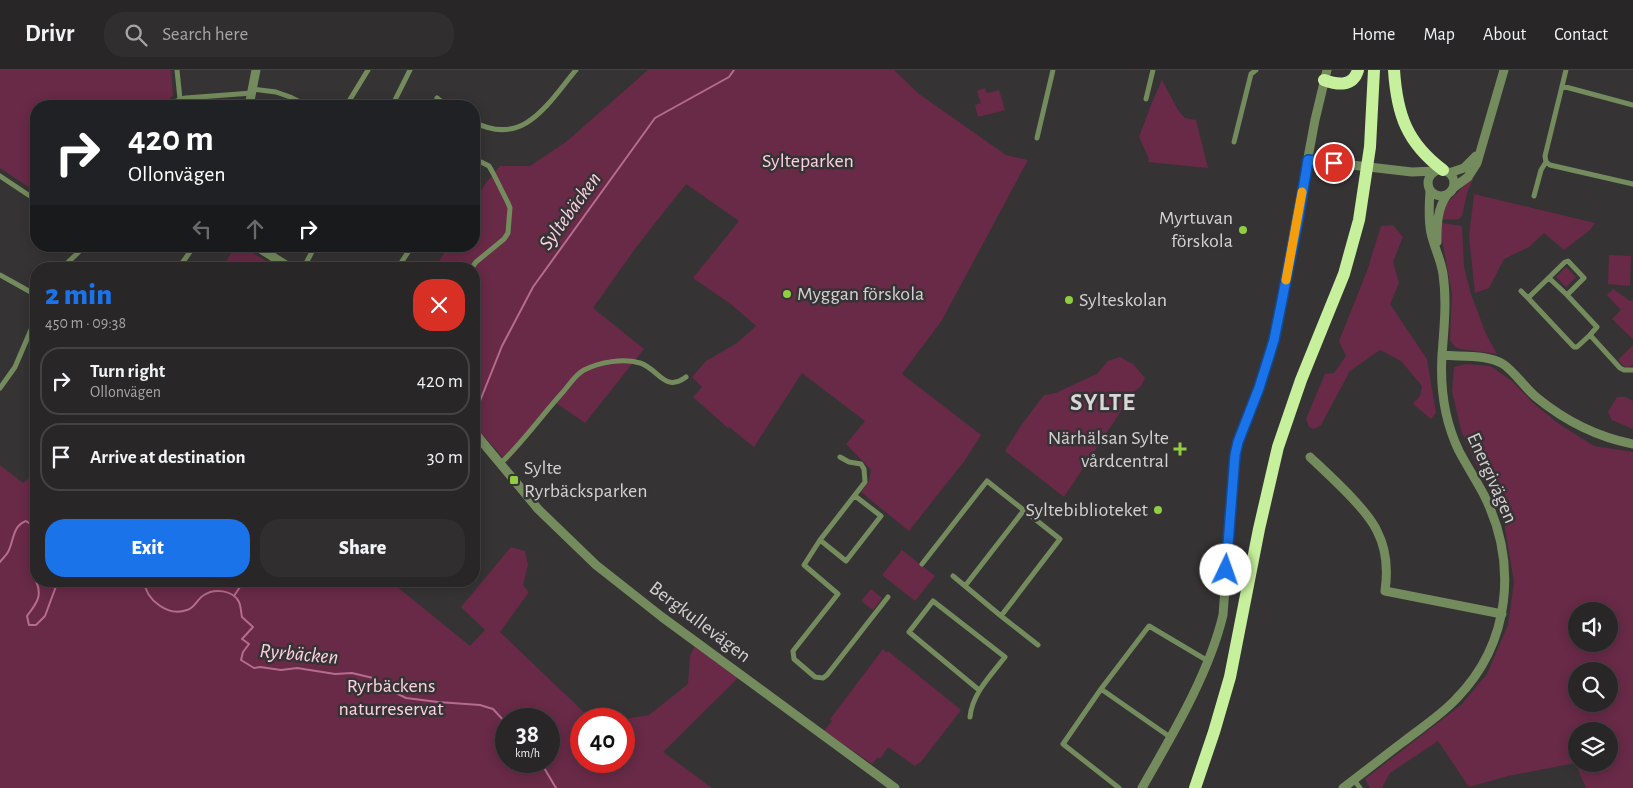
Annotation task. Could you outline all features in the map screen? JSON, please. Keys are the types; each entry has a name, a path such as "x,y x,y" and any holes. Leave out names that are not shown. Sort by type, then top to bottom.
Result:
{"highway":[{"path":"1326,75 1336,84 1346,84 1355,78 1358,70"},
{"path":"1194,788 1214,732 1230,677 1259,528 1278,447 1301,380 1344,274 1359,220 1370,147 1374,70"},
{"path":"1204,788 1223,734 1238,679 1269,520 1284,458 1309,383 1352,276 1368,220 1378,147 1383,70"},
{"path":"1394,70 1397,98 1404,124 1415,144 1442,171"}],"street":[{"path":"177,70 180,99 252,91 276,92 297,100"},
{"path":"250,100 256,70"},
{"path":"350,100 368,70"},
{"path":"395,100 410,70"},
{"path":"480,124 498,129 522,126 540,114 576,70"},
{"path":"1037,138 1053,70"},
{"path":"1146,99 1153,70"},
{"path":"1234,142 1251,74 1254,71 1246,70"},
{"path":"1438,252 1437,233 1442,202 1473,170 1504,70"},
{"path":"1534,196 1541,170 1546,162 1545,156 1566,70"},
{"path":"1142,788 1208,661 1220,630 1223,614 1235,455 1274,340 1326,75"},
{"path":"1562,86 1633,105"},
{"path":"1308,160 1412,172 1442,171 1464,168 1479,152"},
{"path":"476,262 504,239 508,233 509,216 508,203 489,166 480,162"},
{"path":"1546,162 1550,165 1633,184"},
{"path":"1438,252 1430,220 1429,176 1442,171"},
{"path":"1442,171 1454,180 1450,192"},
{"path":"1412,172 1438,196 1450,192"},
{"path":"0,176 30,196"},
{"path":"68,262 79,252"},
{"path":"265,252 281,262"},
{"name":"Energivägen","path":"1343,788 1431,721 1457,698 1486,658 1496,636 1502,614 1505,576 1500,538 1487,503 1459,451 1452,432 1442,390 1442,355 1446,315 1445,291 1438,252"},
{"path":"1528,298 1568,261 1586,276 1567,295"},
{"path":"0,275 30,292"},
{"path":"1521,291 1574,347 1578,347 1597,327 1549,278"},
{"path":"0,388 15,367 30,332"},
{"path":"1590,335 1620,368 1633,370"},
{"path":"1442,355 1489,359 1504,364 1536,397 1562,416 1585,429 1614,440 1633,444"},
{"path":"500,464 581,371 603,363 632,362 648,367 667,382 679,382 686,377"},
{"name":"Bergkullevägen","path":"480,439 538,509 596,565 662,618 895,788"},
{"path":"840,457 849,462 861,464 864,469 865,482 820,540 804,565 838,594 793,651 794,659 815,677 823,678 888,597"},
{"path":"1310,457 1357,505 1377,530 1386,556 1385,591 1502,614"},
{"path":"922,564 987,482 1060,539 1001,616"},
{"path":"820,540 846,561 881,516 855,496"},
{"path":"964,586 1024,510"},
{"path":"952,576 1038,645"},
{"path":"970,717 979,690 1005,657 933,601 909,632 979,690"},
{"path":"1119,788 1063,744 1101,689 1149,626 1208,661"},
{"path":"1101,689 1170,737"},
{"path":"1354,780 1360,788"}],"green space":[{"path":"0,70 171,70 173,96 167,100 30,100 30,188 0,168"},
{"name":"Sylteparken","path":"648,70 894,70 919,94 1006,155 1028,160 942,320 902,374 981,435 965,460 909,531 861,492 869,481 871,470 846,444 865,421 802,373 754,447 728,428 693,397 702,387 692,377 706,361 737,343 756,326 732,305 693,278 739,221 686,184 637,246 593,308 644,349 585,423 556,403 507,462 483,435 480,438 480,262 439,262 445,252 480,252 480,192 500,166 530,166 566,142"},
{"path":"1162,80 1178,110 1185,118 1196,120 1208,168 1148,162 1149,159 1139,137"},
{"path":"985,88 987,93 999,90 1005,110 978,117 975,105 981,103 977,91"},
{"path":"1472,178 1461,217 1455,220 1441,219 1447,203"},
{"path":"1474,194 1595,223 1590,230 1564,250 1544,233 1529,247 1504,259 1489,288 1475,293 1469,237"},
{"path":"1442,223 1462,226 1464,267 1471,294 1486,334 1497,354 1461,349 1455,347 1450,340 1452,294 1442,240"},
{"path":"1393,225 1403,237 1393,262 1399,283 1390,304 1427,359 1436,413 1431,419 1413,404 1420,396 1422,386 1401,361 1380,350 1350,371 1321,425 1314,429 1309,427 1306,419 1325,374 1334,373 1346,356 1339,341 1367,271 1381,226"},
{"path":"232,252 251,252 268,262 226,262"},
{"path":"1609,255 1631,256 1630,286 1608,284"},
{"path":"1566,267 1576,277 1566,287 1556,277"},
{"path":"1613,289 1630,301 1633,300 1633,339 1612,319 1621,310 1607,295"},
{"path":"1633,345 1633,365 1626,368 1618,360"},
{"path":"1120,357 1133,364 1145,378 1064,497 1005,451 1044,395 1056,393 1097,374 1108,361"},
{"path":"1466,364 1490,366 1512,381 1533,403 1559,424 1594,446 1633,452 1633,788 1586,788 1579,772 1618,772 1618,722 1568,722 1568,764 1508,776 1469,787 1438,741 1390,773 1382,788 1370,788 1365,779 1461,705 1487,674 1508,625 1514,582 1502,510 1478,469 1461,430 1452,391 1454,367"},
{"path":"1617,397 1626,397 1633,401 1633,429 1612,420 1608,412"},
{"name":"Ryrbäckens naturreservat","path":"0,465 23,483 30,478 30,587 397,587 470,646 485,630 461,607 478,587 480,587 480,584 511,547 525,551 528,565 523,585 529,592 500,632 579,708 570,708 570,773 635,773 635,717 649,715 688,684 690,656 695,646 740,676 663,752 712,788 0,788"},
{"path":"902,550 935,576 915,601 882,575"},
{"path":"871,589 882,598 873,610 861,601"},
{"path":"883,649 887,653 888,651 961,710 921,762 915,766 888,747 880,759 878,757 872,764 824,731 832,721 830,719"}],"waterway":[{"name":"Syltebäcken","path":"480,401 502,346 533,287 655,118 729,77 734,70"},
{"name":"Ryrbäcken","path":"0,562 8,552 18,526 26,521 30,524"},
{"name":"Ryrbäcken","path":"38,587 38,600 27,616 29,625 36,625 45,616 56,587"},
{"name":"Ryrbäcken","path":"146,587 149,595 159,605 166,609 180,612 190,609 202,597 213,591 223,591 232,595 239,602 242,617 253,627 242,639 249,644 243,652 241,660 254,668 281,670 297,668 335,674 352,673 373,678 388,689 406,698 480,705 495,711"},
{"name":"Syltebäcken","path":"234,596 240,587"},
{"name":"Ryrbäcken","path":"547,773 556,788"}],"slow traffic":[{"path":"1286,280 1302,192"}],"place":[{"name":"Myrtuvan förskola","path":"1243,230"},
{"name":"Myggan förskola","path":"787,294"},
{"name":"Sylteskolan","path":"1069,300"},
{"name":"Närhälsan Sylte vårdcentral","path":"1180,449"},
{"name":"Sylte Ryrbäcksparken","path":"514,480"},
{"name":"Syltebiblioteket","path":"1158,510"}],"district":[{"name":"SYLTE","path":"1103,402"}],"route":[{"path":"1226,570 1232,473 1235,455 1274,340 1308,160 1334,163"}]}
